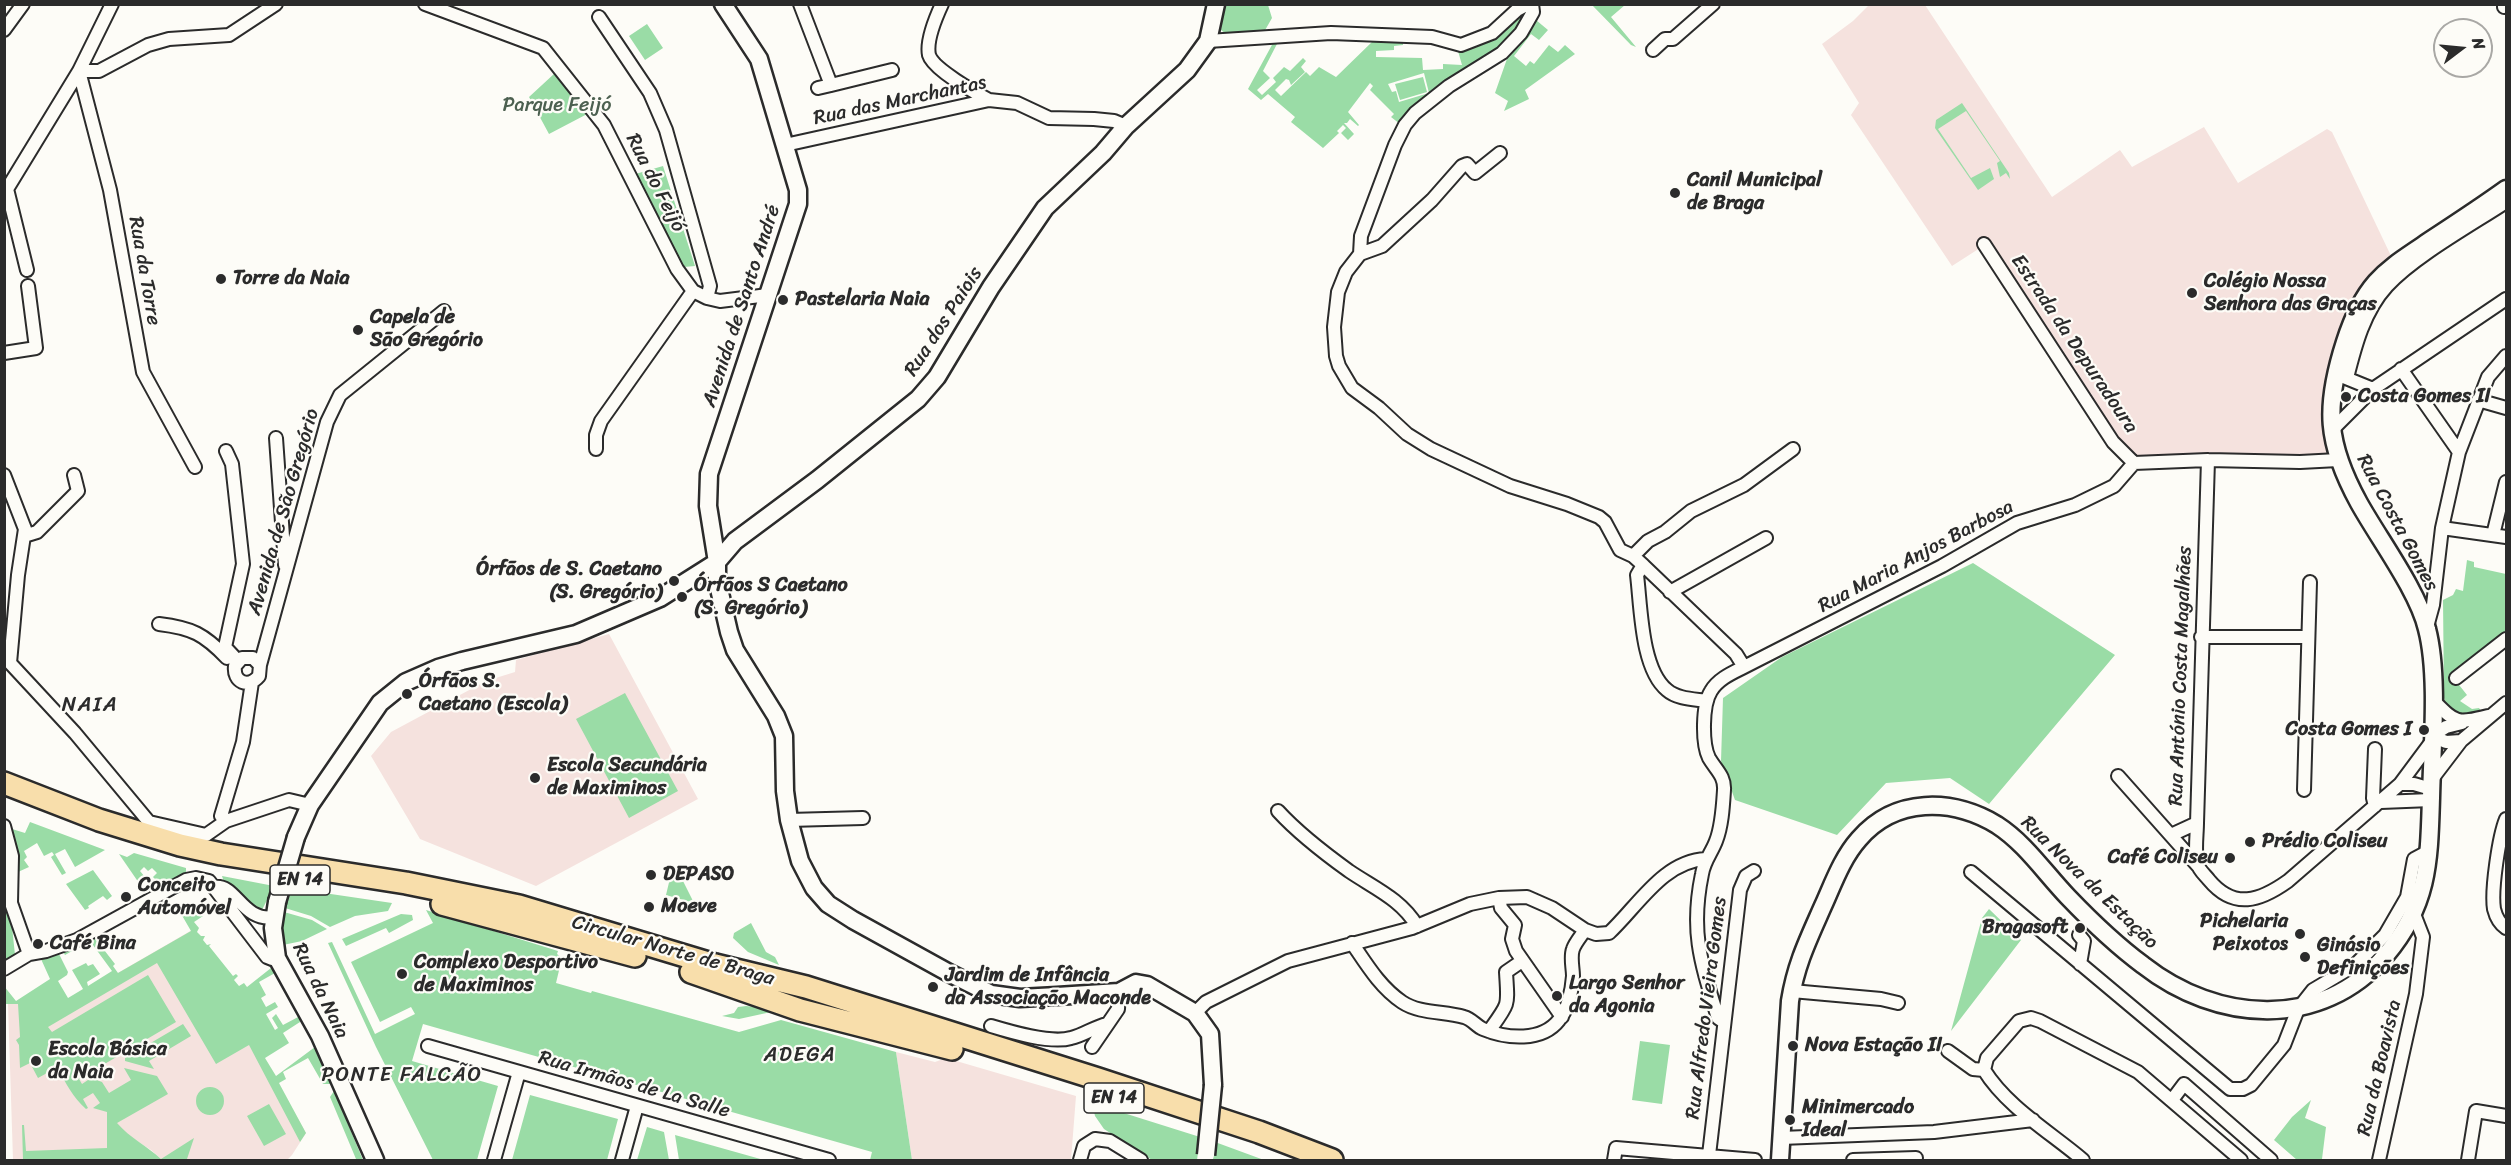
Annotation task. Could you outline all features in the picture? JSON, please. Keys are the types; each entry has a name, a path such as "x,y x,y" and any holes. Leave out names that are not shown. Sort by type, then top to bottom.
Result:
{"highway":[{"name":"Circular Norte de Braga","path":"4,783 99,820 180,845 231,856 406,883 519,906 703,962 806,987 1150,1095 1332,1161"},
{"name":"Circular Norte de Braga","path":"4,797 130,845 191,862 440,904 643,958 800,1010 957,1050 1128,1102 1294,1161"}],"street":[{"path":"4,30 23,4"},
{"path":"27,270 7,189 79,71 112,4"},
{"path":"79,71 99,71 148,45 169,39 229,35 276,4"},
{"name":"Rua do Feijó","path":"425,4 543,48 604,125 677,269 693,291 720,301 768,295"},
{"name":"Avenida de Santo André","path":"723,4 759,59 798,190 798,204 709,474 708,506 719,589 735,650 776,716 784,736 785,791 789,820 800,861 814,888 828,904 887,940 991,994 1020,998 1119,992 1136,983 1147,985 1195,1013"},
{"path":"800,4 831,85"},
{"path":"942,4 937,14 929,54 934,64 989,100"},
{"path":"1216,4 1208,41 1331,33 1432,37 1461,45 1492,33 1517,10 1530,4 1533,12 1521,33 1502,54 1449,86 1415,113 1405,125 1361,236 1360,254"},
{"path":"1653,50 1665,39 1673,39 1713,4"},
{"path":"599,17 650,93 666,130 710,286 707,298"},
{"name":"Rua dos Paiois","path":"310,805 380,703 406,682 454,664 576,634 660,598 717,562 735,541 817,480 918,399 937,377 991,287 1045,208 1103,153 1126,126 1187,70 1208,41"},
{"path":"818,88 892,70"},
{"name":"Rua da Torre","path":"79,71 110,190 143,372 195,467"},
{"name":"Rua das Marchantas","path":"785,145 989,100 1017,104 1048,118 1114,121 1126,126"},
{"path":"1500,153 1475,173 1467,164 1462,166 1432,200 1382,246 1360,254 1346,272 1338,292 1334,327 1334,343 1339,366 1353,388 1380,408 1407,434 1431,449 1510,486 1599,517 1605,522 1620,550 1633,556 1643,565 1736,654 1744,667"},
{"name":"Rua Costa Gomes","path":"2414,914 2426,879 2429,851 2432,657 2427,627 2414,598 2358,502 2338,459 2331,431 2330,405 2341,376 2351,325 2361,303 2376,282 2394,266 2506,189"},
{"path":"2373,388 2341,376 2365,321 2386,287 2410,266 2506,202"},
{"name":"Estrada da Depuradoura","path":"1984,244 2113,441 2134,463"},
{"path":"4,353 36,348 27,286"},
{"path":"596,449 596,435 601,421 693,291"},
{"path":"2331,431 2373,388 2506,299"},
{"name":"Avenida de São Gregório","path":"260,665 327,422 340,395 444,311"},
{"path":"2427,627 2433,605 2442,528 2459,452 2488,377 2506,356"},
{"path":"2401,369 2459,452"},
{"path":"2478,400 2506,408"},
{"path":"276,438 285,576"},
{"path":"1633,556 1648,541 1665,532 1691,511 1744,484 1793,449"},
{"path":"226,451 232,464 243,564 227,627 225,647 236,663 235,675 238,680 247,683 259,676 260,665 249,657 236,663"},
{"path":"2134,463 2208,459 2300,462 2338,459"},
{"name":"Rua António Costa Magalhães","path":"2198,866 2201,637 2208,459"},
{"name":"Rua Maria Anjos Barbosa","path":"1707,701 1710,692 1719,682 1744,667 1942,566 2017,523 2075,505 2114,486 2134,463"},
{"path":"4,475 26,529 13,618 10,663 75,734 149,822 206,835 226,821 289,801 300,801 310,805"},
{"path":"24,536 37,532 78,490 74,475"},
{"path":"2493,535 2506,482"},
{"path":"2442,528 2506,537"},
{"path":"1670,592 1766,538"},
{"path":"1643,565 1637,575 1648,656 1655,673 1668,692 1707,701 1703,742 1709,758 1723,778 1718,834 1706,859 1699,893 1696,935 1703,969 1718,1018 1724,1022"},
{"path":"2304,790 2310,582"},
{"path":"159,624 186,627 205,637 236,663"},
{"path":"2201,637 2307,637"},
{"path":"2456,678 2506,639"},
{"path":"226,821 221,816 243,742 252,682"},
{"path":"2433,700 2450,717 2462,723"},
{"path":"2378,804 2431,790 2461,741 2506,703"},
{"path":"2118,776 2215,887 2238,899 2255,899 2270,894 2378,804 2400,784 2432,738 2446,727 2490,716"},
{"path":"2432,738 2446,742 2461,741"},
{"path":"2375,749 2373,798 2378,804"},
{"path":"2400,784 2414,784 2431,790"},
{"name":"Rua da Naia","path":"310,805 296,837 275,909 273,935 277,958 320,1036 375,1161"},
{"name":"Rua Nova da Estação","path":"1780,1161 1786,1044 1794,977 1802,952 1835,879 1858,840 1873,825 1911,807 1962,808 2004,831 2017,841 2069,898 2144,966 2201,998 2233,1008 2269,1012 2298,1009 2340,993 2364,976 2398,941 2414,914"},
{"path":"1278,811 1327,855 1394,899 1408,911 1417,926"},
{"path":"789,820 863,818"},
{"path":"2506,819 2495,874 2494,909 2500,924 2506,928"},
{"path":"2170,835 2197,823"},
{"path":"5,832 12,856 11,903 29,954"},
{"path":"1971,872 2230,1089 2252,1085 2284,1045 2298,1009 2313,990 2355,965 2385,935 2407,897 2414,860 2429,851"},
{"path":"1205,1158 1213,1085 1210,1034 1195,1013 1206,1002 1288,961 1417,926 1470,904 1498,898 1527,897 1552,908 1585,930 1596,934 1609,933 1650,890 1677,866 1692,860 1706,859"},
{"name":"Rua Alfredo Vieira Gomes","path":"1709,1155 1740,891 1746,876 1754,871"},
{"path":"4,969 29,954 63,946 186,880 203,879 214,887 267,957 277,958"},
{"path":"214,887 220,886 229,892 259,918 275,909"},
{"path":"1498,898 1501,908 1515,925 1512,939 1522,961 1562,1017"},
{"name":"Rua da Boavista","path":"2379,1161 2416,994 2423,937 2414,914"},
{"path":"1352,943 1376,978 1405,1004 1415,1008 1466,1017 1480,1028 1509,1036 1540,1034 1551,1029 1562,1017 1571,984 1572,949 1585,930"},
{"path":"2079,935 2084,941 2080,964"},
{"path":"1490,1031 1509,1001 1506,972 1522,961"},
{"path":"1792,991 1881,999 1898,1003"},
{"path":"1092,1047 1118,1009 1119,992"},
{"path":"2083,1161 2033,1120 1991,1080 1984,1070 1987,1058 2019,1021 2031,1018 2138,1072 2241,1161"},
{"path":"991,1026 1052,1039 1071,1038 1094,1027 1107,1024"},
{"name":"Rua Irmãos de La Salle","path":"428,1046 825,1160"},
{"path":"1948,1052 1973,1070 1984,1070"},
{"path":"494,1161 519,1072"},
{"path":"2172,1100 2184,1084 2271,1161"},
{"path":"622,1161 637,1106"},
{"path":"2468,1161 2476,1111 2506,1116"},
{"path":"1782,1138 1934,1132 2033,1120"},
{"path":"1080,1161 1084,1146 1095,1139 1110,1141 1141,1161"},
{"path":"1614,1161 1616,1148 1669,1157 1709,1155 1755,1161"},
{"path":"1853,1161 1916,1158"}],"shaded area":[{"name":"Colégio Nossa Senhora das Graças","path":"1869,5 1925,5 2052,197 2120,150 2132,167 2204,127 2238,183 2327,129 2332,132 2392,258 2335,374 2338,460 2134,463 1980,248 1952,266 1851,115 1859,103 1822,44 1853,21"},
{"name":"Escola Secundária de Maximinos","path":"609,634 698,799 536,886 420,839 371,756 391,732 486,681 515,672 516,660"},
{"path":"192,930 306,1133 292,1155 287,1160 161,1159 126,1134 108,1160 13,1160 8,1004 18,1003 33,1022"},
{"path":"896,1052 935,1062 946,1058 1076,1096 1071,1160 912,1160"}],"green space":[{"path":"1223,5 1268,5 1272,18 1264,32 1226,34 1221,30"},
{"path":"1592,5 1625,5 1611,17 1636,47 1631,45"},
{"path":"1519,13 1523,17 1518,31 1510,41 1412,108 1400,124 1391,117 1394,114 1370,90 1373,86 1370,83 1348,112 1359,125 1350,119 1344,123 1354,134 1348,140 1341,133 1346,128 1343,125 1337,131 1339,133 1323,148 1291,122 1295,117 1268,94 1261,100 1248,89 1273,43 1278,42 1263,71 1270,78 1257,90 1262,95 1276,82 1273,78 1284,67 1290,71 1303,58 1306,61 1301,67 1305,72 1291,85 1286,79 1275,90 1281,96 1306,72 1310,76 1319,67 1336,77 1374,40 1403,40 1403,45 1394,46 1394,50 1376,51 1376,57 1422,58 1423,70 1443,69 1443,64 1462,65 1458,51","holes":["1424,73 1429,93 1399,102 1396,91 1392,92 1388,84"]},
{"path":"1536,20 1548,30 1539,40 1531,34 1514,56 1526,66 1530,61 1534,64 1549,45 1558,52 1565,45 1575,54 1525,90 1529,99 1504,111 1508,101 1495,93 1508,56"},
{"path":"647,24 663,48 645,60 629,36"},
{"name":"Parque Feijó","path":"555,73 591,112 549,134 529,97"},
{"path":"1423,77 1427,92 1400,100 1395,84"},
{"path":"1962,103 2009,173 2010,179 2006,173 2000,177 1997,163 2000,161 1966,111 1938,129 1971,178 1990,168 1994,179 1978,190 1935,128 1936,120"},
{"path":"663,166 695,266 684,267 632,175"},
{"path":"2467,560 2474,562 2474,567 2506,574 2506,631 2452,676 2467,695 2460,701 2472,709 2479,708 2481,711 2464,714 2450,708 2444,698 2443,600 2453,595 2456,589 2463,591"},
{"path":"1973,563 2115,655 1989,804 1950,778 1886,783 1837,835 1735,800 1721,761 1723,698 1782,657"},
{"path":"625,693 678,791 629,818 576,719"},
{"path":"30,822 105,850 75,867 65,849 55,854 66,873 62,875 51,857 54,855 52,852 44,856 37,843 24,851 27,857 24,860 29,867 18,872 19,854 12,829 25,833"},
{"path":"4,852 5,894 11,917 15,955 5,964"},
{"path":"134,853 186,868 186,876 163,888 153,877 157,873 152,868 148,871 144,867 140,871 145,877 141,881 143,884 141,886 119,854 127,857"},
{"path":"93,870 112,896 107,900 103,896 85,910 66,884"},
{"path":"671,874 681,877 694,903 666,895"},
{"path":"222,876 274,886 261,912 257,912 229,884 224,882"},
{"path":"290,888 392,903 388,911 355,916 330,927 311,916 285,908"},
{"path":"191,905 194,910 198,907 203,916 194,922 199,928 197,932 205,936 203,940 207,945 211,944 209,946 233,976 236,974 238,976 234,980 239,986 244,983 247,987 271,968 275,973 259,982 266,995 261,998 266,1007 275,1002 278,1007 266,1014 275,1030 278,1028 272,1018 276,1014 283,1025 300,1016 300,1022 283,1033 289,1043 265,1058 276,1076 315,1047 331,1084 323,1084 308,1058 283,1072 286,1079 279,1083 306,1133 300,1142 249,1045 216,1064 157,963 48,1027 52,1032 148,975 176,1022 79,1079 82,1084 91,1078 102,1082 109,1093 131,1080 124,1068 157,1076 168,1094 117,1123 161,1159 194,1138 187,1159 23,1160 22,1125 24,1125 26,1151 107,1148 107,1112 93,1108 100,1103 93,1093 83,1099 88,1108 86,1109 70,1090 58,1067 38,1078 30,1063 20,1068 19,1045 16,1040 20,1037 18,1004 5,1004 4,986 16,1001 50,979 41,959 58,952 68,972 58,981 68,998 83,989 72,970 86,963 88,966 93,964 100,974 87,982 88,986 112,971 90,941 65,955 62,950 84,939 94,937 115,964 113,966 118,973 191,931 180,912"},
{"path":"1989,909 2021,940 1951,1031 1982,918"},
{"path":"426,910 558,951 557,954 562,958 556,983 739,1032 781,1020 896,1052 912,1160 870,1160 872,1152 423,1024 412,1061 498,1086 477,1160 433,1160 376,1047 328,943 332,942 375,1034 415,1014 411,1007 380,1022 351,962 433,923"},
{"path":"284,912 312,920 327,929 302,941 283,945 281,929"},
{"path":"401,914 412,915 413,920 389,933 386,928 346,946 342,939"},
{"path":"751,923 766,952 775,957 779,965 748,952 733,938 734,933"},
{"path":"738,1007 764,1008 771,1012 739,1019 722,1016 734,1013"},
{"path":"183,1024 191,1036 149,1061 154,1069 125,1061 125,1058"},
{"path":"1640,1041 1670,1045 1662,1104 1632,1100"},
{"path":"210,1087 220,1091 224,1101 220,1111 210,1115 200,1111 196,1101 200,1091"},
{"path":"334,1091 363,1160 356,1159 330,1097"},
{"path":"530,1095 618,1119 607,1160 512,1160"},
{"path":"2311,1100 2305,1118 2326,1127 2322,1159 2297,1160 2274,1140 2292,1117"},
{"path":"1092,1103 1200,1137 1197,1160 1152,1160 1104,1129 1095,1116"},
{"path":"269,1104 286,1134 264,1146 247,1116"},
{"path":"647,1127 664,1132 669,1160 637,1160"},
{"path":"675,1135 764,1160 679,1160"},
{"path":"1215,1142 1264,1160 1212,1160"}],"place":[{"name":"Canil Municipal de Braga","path":"1675,193"},
{"name":"Torre da Naia","path":"221,279"},
{"name":"Colégio Nossa Senhora das Graças","path":"2192,293"},
{"name":"Pastelaria Naia","path":"783,300"},
{"name":"Capela de São Gregório","path":"358,330"},
{"name":"Costa Gomes II","path":"2346,397"},
{"name":"Órfãos de S. Caetano (S. Gregório)","path":"674,581"},
{"name":"Órfãos S Caetano (S. Gregório)","path":"682,597"},
{"name":"Órfãos S. Caetano (Escola)","path":"407,694"},
{"name":"Costa Gomes I","path":"2424,730"},
{"name":"Escola Secundária de Maximinos","path":"535,778"},
{"name":"Prédio Coliseu","path":"2250,842"},
{"name":"Café Coliseu","path":"2230,858"},
{"name":"DEPASO","path":"651,875"},
{"name":"Conceito Automóvel","path":"126,897"},
{"name":"Moeve","path":"649,907"},
{"name":"Bragasoft","path":"2080,928"},
{"name":"Pichelaria Peixotos","path":"2300,934"},
{"name":"Café Bina","path":"38,944"},
{"name":"Ginásio Definições","path":"2305,957"},
{"name":"Complexo Desportivo de Maximinos","path":"402,974"},
{"name":"Jardim de Infância da Associação Maconde","path":"933,987"},
{"name":"Largo Senhor da Agonia","path":"1557,996"},
{"name":"Nova Estação II","path":"1793,1046"},
{"name":"Escola Básica da Naia","path":"36,1061"},
{"name":"Minimercado Ideal","path":"1790,1120"}],"district":[{"name":"NAIA","path":"90,706"},
{"name":"ADEGA","path":"800,1056"},
{"name":"PONTE FALCÃO","path":"402,1076"}]}
